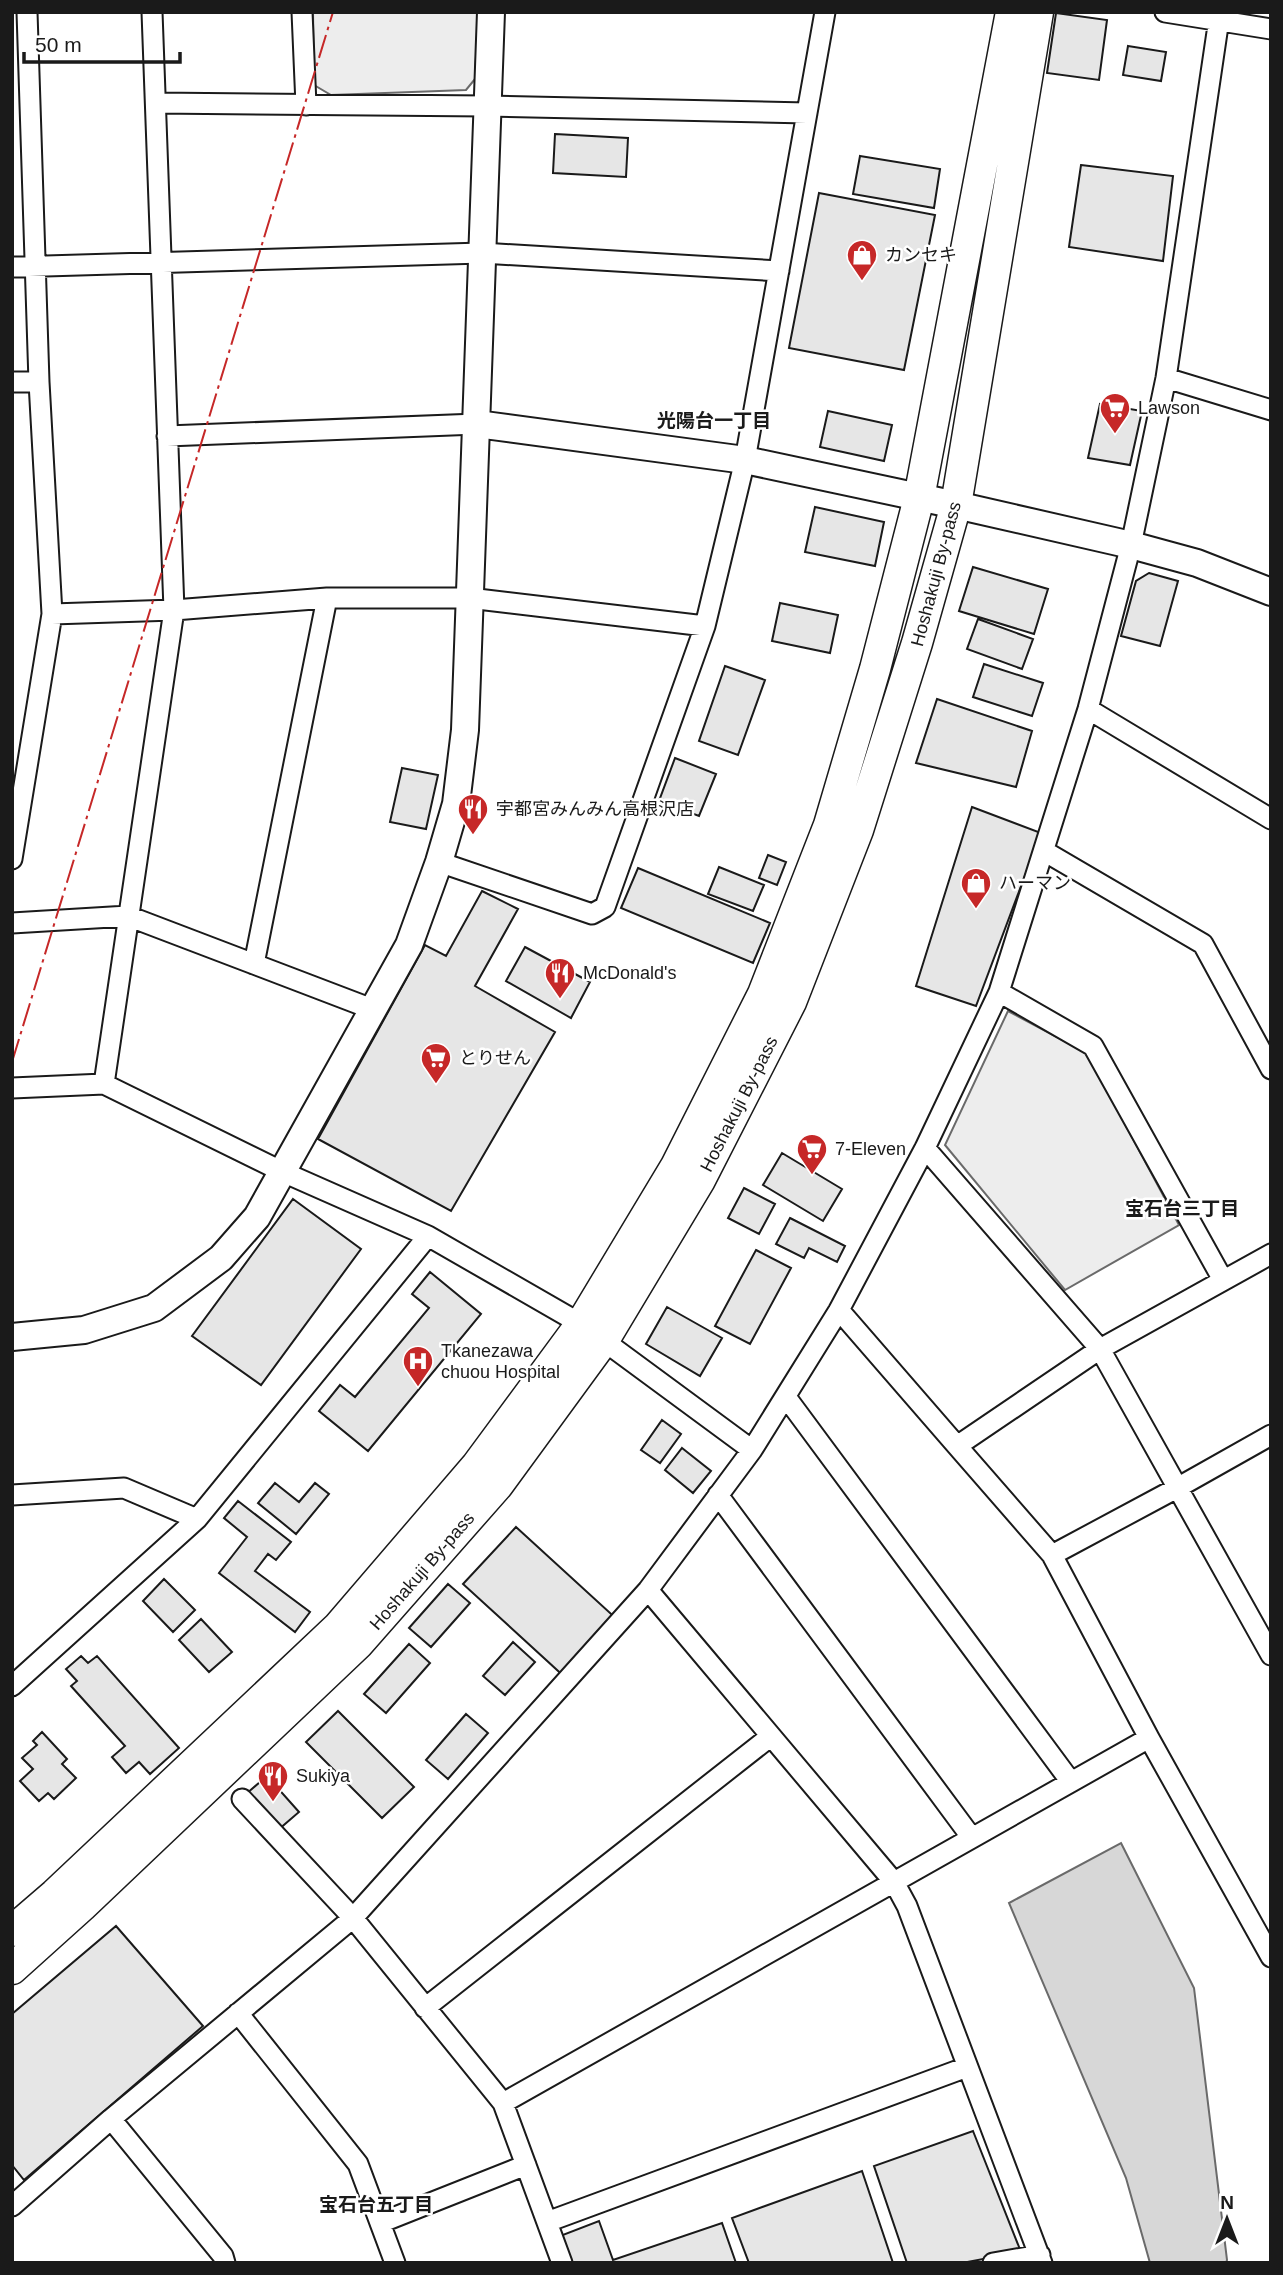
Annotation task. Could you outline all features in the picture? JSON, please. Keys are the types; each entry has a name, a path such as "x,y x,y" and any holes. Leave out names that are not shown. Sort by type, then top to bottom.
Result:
{"main road":[{"name":"Hoshakuji By-pass","path":"12,1931 55,1894 338,1626 593,1332 763,993 829,825 875,669 919,498 1012,12"},
{"name":"Hoshakuji By-pass","path":"12,1969 358,1644 498,1485 593,1332 699,1180 791,1002 858,830 917,643 956,505 1038,12"}],"street":[{"path":"12,859 52,614 39,382 27,12"},
{"path":"104,1084 174,610 152,12"},
{"path":"302,12 306,105"},
{"path":"12,1337 84,1330 154,1308 221,1258 257,1217 409,945 439,862 456,804 465,730 491,12"},
{"path":"439,862 592,914 605,907 705,626 745,460 825,12"},
{"path":"1165,12 1220,16 1271,29"},
{"path":"12,2206 111,2119 353,1918 648,1590 752,1450 839,1310 925,1148 999,992 1088,709 1131,545 1166,377 1220,16"},
{"path":"156,103 807,113"},
{"path":"12,267 482,253 779,271"},
{"path":"1166,377 1271,410"},
{"path":"12,382 39,382"},
{"path":"167,436 477,424 745,460 1131,545 1197,563 1271,592"},
{"path":"52,614 174,610 327,598 469,598 705,626"},
{"path":"254,964 327,598"},
{"path":"1088,709 1271,819"},
{"path":"1044,850 1203,944 1271,1069"},
{"path":"12,923 128,916 372,1009"},
{"path":"999,992 1093,1046 1223,1280"},
{"path":"12,1088 104,1084 283,1172 428,1236 593,1332 752,1450"},
{"path":"925,1148 1100,1349 1271,1655"},
{"path":"12,1686 197,1519 428,1236"},
{"path":"957,1446 1100,1349 1271,1254"},
{"path":"839,1310 1052,1555 1149,1738 1271,1957"},
{"path":"786,1398 1071,1782"},
{"path":"1052,1555 1271,1435"},
{"path":"12,1495 124,1488 197,1519"},
{"path":"718,1495 972,1838"},
{"path":"648,1590 894,1882 907,1906 1041,2259 993,2263"},
{"path":"425,2008 771,1736"},
{"path":"503,2103 1149,1738"},
{"path":"242,1799 353,1918 503,2103 562,2263"},
{"path":"238,2014 358,2164 395,2263"},
{"path":"547,2222 967,2067"},
{"path":"111,2119 223,2256 225,2263"},
{"path":"380,2223 526,2165"}],"shaded area":[{"path":"313,12 478,12 475,79 466,90 331,95 314,85"},
{"path":"1008,1011 1087,1053 1179,1225 1065,1290 945,1145"},
{"path":"1121,1843 1194,1988 1226,2263 1150,2263 1126,2178 1009,1903"}],"building":[{"path":"1056,13 1107,20 1099,80 1047,73"},
{"path":"1128,46 1166,52 1161,81 1123,75"},
{"path":"555,134 628,138 626,177 553,173"},
{"path":"860,156 940,169 934,208 853,194"},
{"path":"1081,165 1173,176 1163,261 1069,247"},
{"name":"カンセキ","path":"819,193 935,215 904,370 789,348"},
{"name":"Lawson","path":"1100,404 1142,411 1130,465 1088,458"},
{"path":"828,411 892,425 884,461 820,447"},
{"path":"815,507 884,522 875,566 805,552"},
{"path":"973,567 1048,589 1034,634 959,611"},
{"path":"1149,573 1178,581 1160,646 1121,636 1136,581"},
{"path":"780,603 838,615 830,653 772,641"},
{"path":"978,619 1033,639 1022,669 967,649"},
{"path":"984,664 1043,683 1032,716 973,697"},
{"path":"725,666 765,680 738,755 699,741"},
{"path":"937,699 1032,731 1016,787 916,763"},
{"path":"675,758 716,774 699,816 659,801"},
{"path":"402,768 438,775 426,829 390,822"},
{"name":"ハーマン","path":"972,807 1041,833 976,1006 916,986"},
{"path":"768,855 786,862 777,885 759,878"},
{"path":"719,867 764,885 753,911 708,894"},
{"path":"638,868 770,923 753,963 621,908"},
{"name":"とりせん","path":"482,891 518,909 475,986 555,1032 451,1211 318,1139 425,945 446,956"},
{"name":"McDonald's","path":"525,947 590,982 571,1018 506,981"},
{"path":"782,1153 842,1189 823,1221 763,1185"},
{"path":"744,1188 775,1204 759,1234 728,1218"},
{"path":"293,1199 361,1249 261,1385 192,1336"},
{"path":"790,1218 845,1246 837,1262 809,1248 804,1258 776,1244"},
{"path":"756,1250 791,1268 750,1344 715,1326"},
{"path":"430,1272 481,1314 368,1451 319,1411 340,1385 355,1397 429,1308 412,1294"},
{"path":"667,1307 722,1338 700,1376 646,1344"},
{"path":"662,1420 681,1434 660,1463 641,1450"},
{"path":"682,1448 711,1471 693,1493 665,1470"},
{"path":"275,1483 299,1502 315,1483 329,1494 296,1534 258,1503"},
{"path":"238,1501 291,1542 276,1560 268,1554 255,1571 310,1612 295,1632 219,1573 247,1537 224,1518"},
{"path":"516,1527 621,1623 568,1680 463,1584"},
{"path":"164,1579 195,1610 173,1632 143,1601"},
{"path":"448,1584 470,1603 431,1647 409,1628"},
{"path":"201,1619 232,1652 209,1672 179,1640"},
{"path":"513,1642 535,1662 505,1695 483,1676"},
{"path":"409,1644 430,1663 386,1713 364,1694"},
{"path":"81,1656 88,1663 97,1656 179,1748 150,1774 139,1762 126,1773 112,1757 125,1746 71,1686 77,1681 66,1669"},
{"path":"338,1711 414,1787 382,1818 306,1742"},
{"path":"466,1714 488,1733 448,1779 426,1760"},
{"path":"42,1732 67,1759 62,1764 76,1778 54,1799 48,1793 39,1801 20,1781 33,1769 22,1758 37,1745 33,1741"},
{"name":"Sukiya","path":"267,1776 299,1812 278,1830 246,1794"},
{"path":"116,1926 203,2026 24,2180 12,2165 12,2014"},
{"path":"973,2131 1021,2252 962,2263 907,2263 874,2166"},
{"path":"862,2171 893,2263 749,2263 732,2218"},
{"path":"599,2221 613,2260 722,2223 736,2263 569,2263 560,2236"}],"power":[{"path":"12,1062 333,12"}],"place":[{"name":"カンセキ","path":"862,282"},
{"name":"Lawson","path":"1115,435"},
{"name":"宇都宮みんみん高根沢店","path":"473,836"},
{"name":"ハーマン","path":"976,910"},
{"name":"McDonald's","path":"560,1000"},
{"name":"とりせん","path":"436,1085"},
{"name":"7-Eleven","path":"812,1176"},
{"name":"Tkanezawa chuou Hospital","path":"418,1388"},
{"name":"Sukiya","path":"273,1803"}],"district":[{"name":"光陽台一丁目","path":"714,420"},
{"name":"宝石台三丁目","path":"1182,1208"},
{"name":"宝石台五丁目","path":"376,2204"}]}
